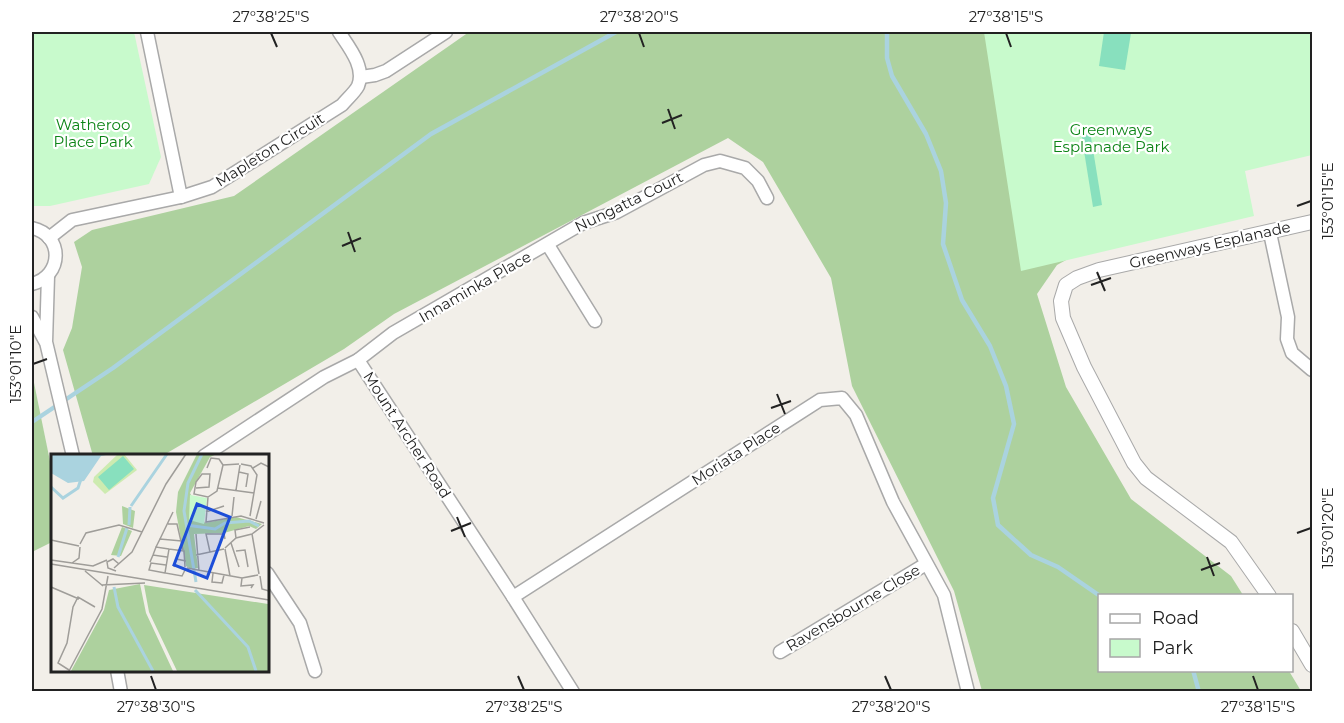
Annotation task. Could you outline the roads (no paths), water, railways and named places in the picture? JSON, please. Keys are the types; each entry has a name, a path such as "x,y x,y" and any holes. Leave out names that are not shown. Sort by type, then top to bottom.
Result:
{"street":[{"path":"147,32 181,197"},
{"path":"339,32 358,62 360,77 386,71 446,32"},
{"name":"Mapleton Circuit","path":"49,238 72,220 181,197 212,187 342,105 358,87 360,77"},
{"name":"Nungatta Court","path":"549,245 583,223 617,212 704,165 720,161 745,168 758,181 766,198"},
{"name":"Greenways Esplanade","path":"1268,594 1231,542 1146,478 1134,463 1084,367 1063,318 1060,301 1066,285 1099,270 1312,222"},
{"path":"32,228 43,232 49,238 56,253 48,276 46,342 72,454"},
{"path":"1270,233 1288,317 1287,339 1292,354 1312,370"},
{"name":"Innaminka Place","path":"358,360 393,333 549,245 595,321"},
{"path":"32,284 48,276"},
{"path":"32,317 46,342"},
{"name":"Mount Archer Road","path":"207,454 324,377 358,360 573,692"},
{"name":"Moriata Place","path":"513,597 820,400 842,398 856,415 893,502 944,595 968,692"},
{"name":"Ravensbourne Close","path":"780,652 926,564"},
{"path":"268,575 300,623 315,671"},
{"path":"1293,634 1312,664"},
{"path":"117,672 121,692"}],"waterway":[{"path":"32,422 113,368 431,134 616,32"},
{"path":"887,32 887,58 892,76 926,134 941,171 946,203 943,244 962,300 990,346 1006,386 1014,424 993,498 998,525 1031,555 1058,567 1098,595"},
{"path":"1194,672 1199,692"}],"park label":[{"name":"Watheroo Place Park","path":"93,134"},
{"name":"Greenways Esplanade Park","path":"1111,138"}]}
